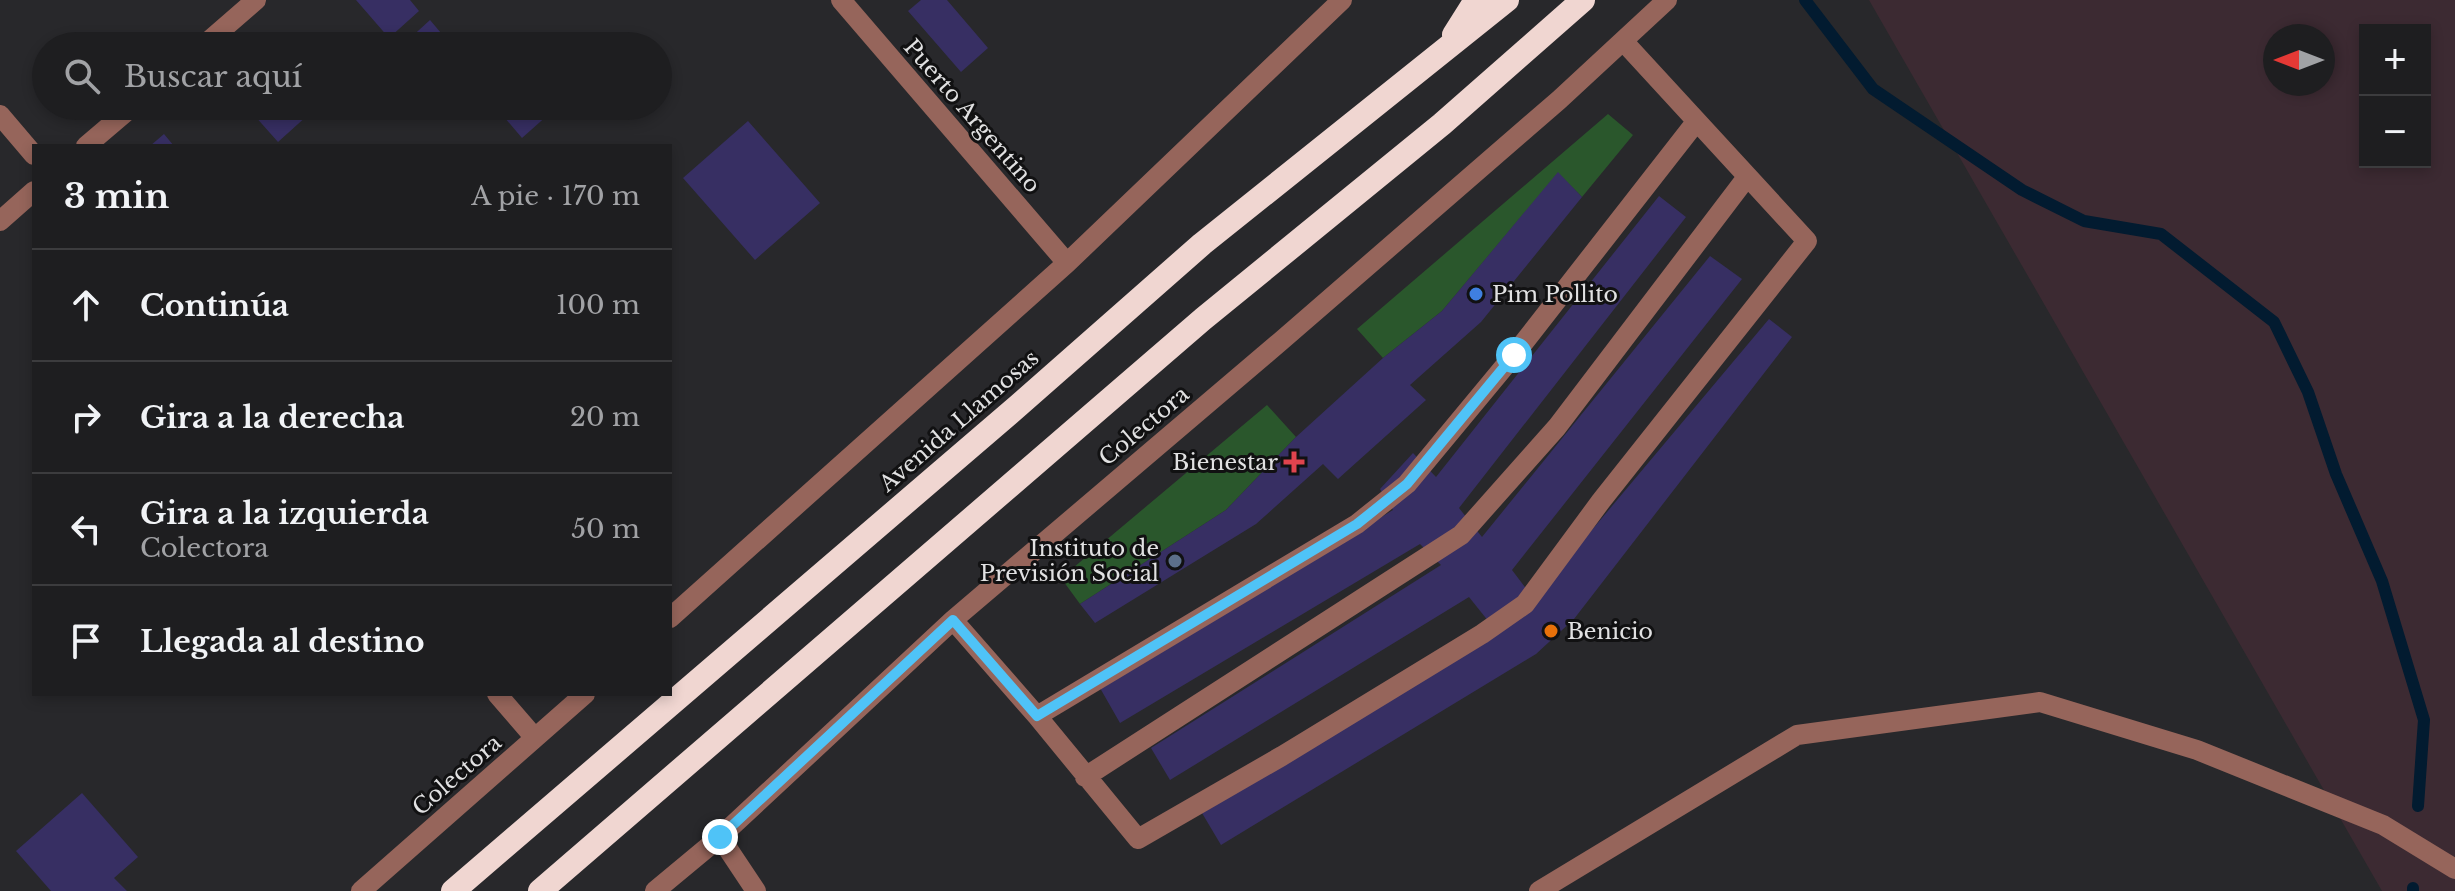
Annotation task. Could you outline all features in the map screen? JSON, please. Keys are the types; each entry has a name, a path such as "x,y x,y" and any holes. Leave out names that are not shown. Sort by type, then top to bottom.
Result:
{"highway":[{"path":"1441,54 1476,0"},
{"name":"Avenida Llamosas","path":"453,891 995,426 1202,244 1507,0"},
{"path":"540,891 1203,319 1442,124 1583,0"}],"street":[{"path":"219,32 256,0"},
{"name":"Puerto Argentino","path":"841,0 1067,263"},
{"path":"672,616 1067,263 1342,0"},
{"name":"Colectora","path":"655,891 720,837 953,620 1281,341 1624,42 1667,0"},
{"path":"953,620 1138,839 1381,696 1525,604 1610,490 1807,241 1624,42"},
{"path":"0,115 32,153"},
{"path":"88,144 117,120"},
{"path":"1037,716 1357,524 1407,484 1514,355 1696,122"},
{"path":"1085,777 1461,535 1557,427 1747,177"},
{"path":"0,221 32,193"},
{"path":"499,696 535,738"},
{"name":"Colectora","path":"361,891 583,696"},
{"path":"1539,891 1797,735 2040,702 2211,755 2383,825 2455,869"},
{"path":"720,837 756,891"}],"shaded area":[{"path":"1869,0 2455,0 2455,891 2382,891"}],"green space":[{"path":"1608,114 1633,135 1582,197 1558,173 1442,311 1383,358 1357,329"},
{"path":"1267,405 1296,437 1226,510 1080,604 1061,578"}],"building":[{"path":"356,0 410,0 419,11 396,32 384,32"},
{"path":"921,0 947,0 988,48 961,72 908,11"},
{"path":"430,20 440,32 417,32"},
{"path":"258,120 302,120 278,142"},
{"path":"507,120 542,120 522,138"},
{"path":"748,121 820,203 755,260 683,178"},
{"path":"164,134 172,144 152,144"},
{"path":"1558,172 1582,197 1481,322 1410,385 1426,400 1338,479 1323,464 1256,524 1095,623 1080,604 1226,510 1296,437 1383,358 1442,311"},
{"path":"1659,196 1686,217 1459,508 1482,537 1710,256 1742,279 1512,570 1534,599 1769,319 1792,337 1574,619 1536,654 1221,845 1202,813 1497,632 1469,597 1170,780 1151,748 1441,565 1420,544 1120,723 1100,688 1393,510 1380,489 1413,453 1436,477"},
{"path":"82,793 138,857 114,878 127,891 51,891 16,851"}],"waterway":[{"path":"1805,0 1873,89 2022,190 2084,221 2161,234 2274,322 2308,392 2336,474 2382,581 2424,720 2418,806"}],"place":[{"name":"Pim Pollito","path":"1476,294"},
{"name":"Bienestar","path":"1294,462"},
{"name":"Instituto de Previsión Social","path":"1175,561"},
{"name":"Benicio","path":"1551,631"}],"route":[{"path":"720,837 953,620 1037,716 1357,524 1407,484 1514,355"}]}
